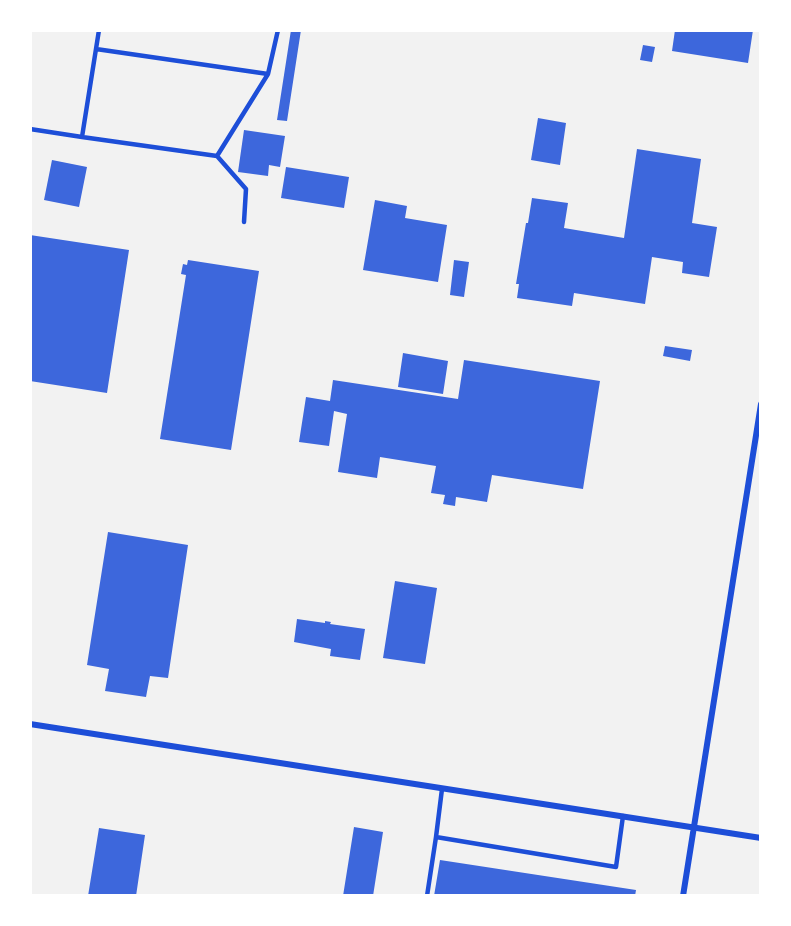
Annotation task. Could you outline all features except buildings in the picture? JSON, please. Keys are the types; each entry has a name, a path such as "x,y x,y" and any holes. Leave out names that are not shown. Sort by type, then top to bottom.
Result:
{"street":[{"path":"683,896 759,435 761,404"},
{"path":"30,724 761,838"}],"lane":[{"path":"82,137 99,30"},
{"path":"217,156 268,74 278,30"},
{"path":"96,49 268,74"},
{"path":"30,129 217,156 246,189 244,222"},
{"path":"427,896 442,789"},
{"path":"436,837 616,867 623,816"}]}
